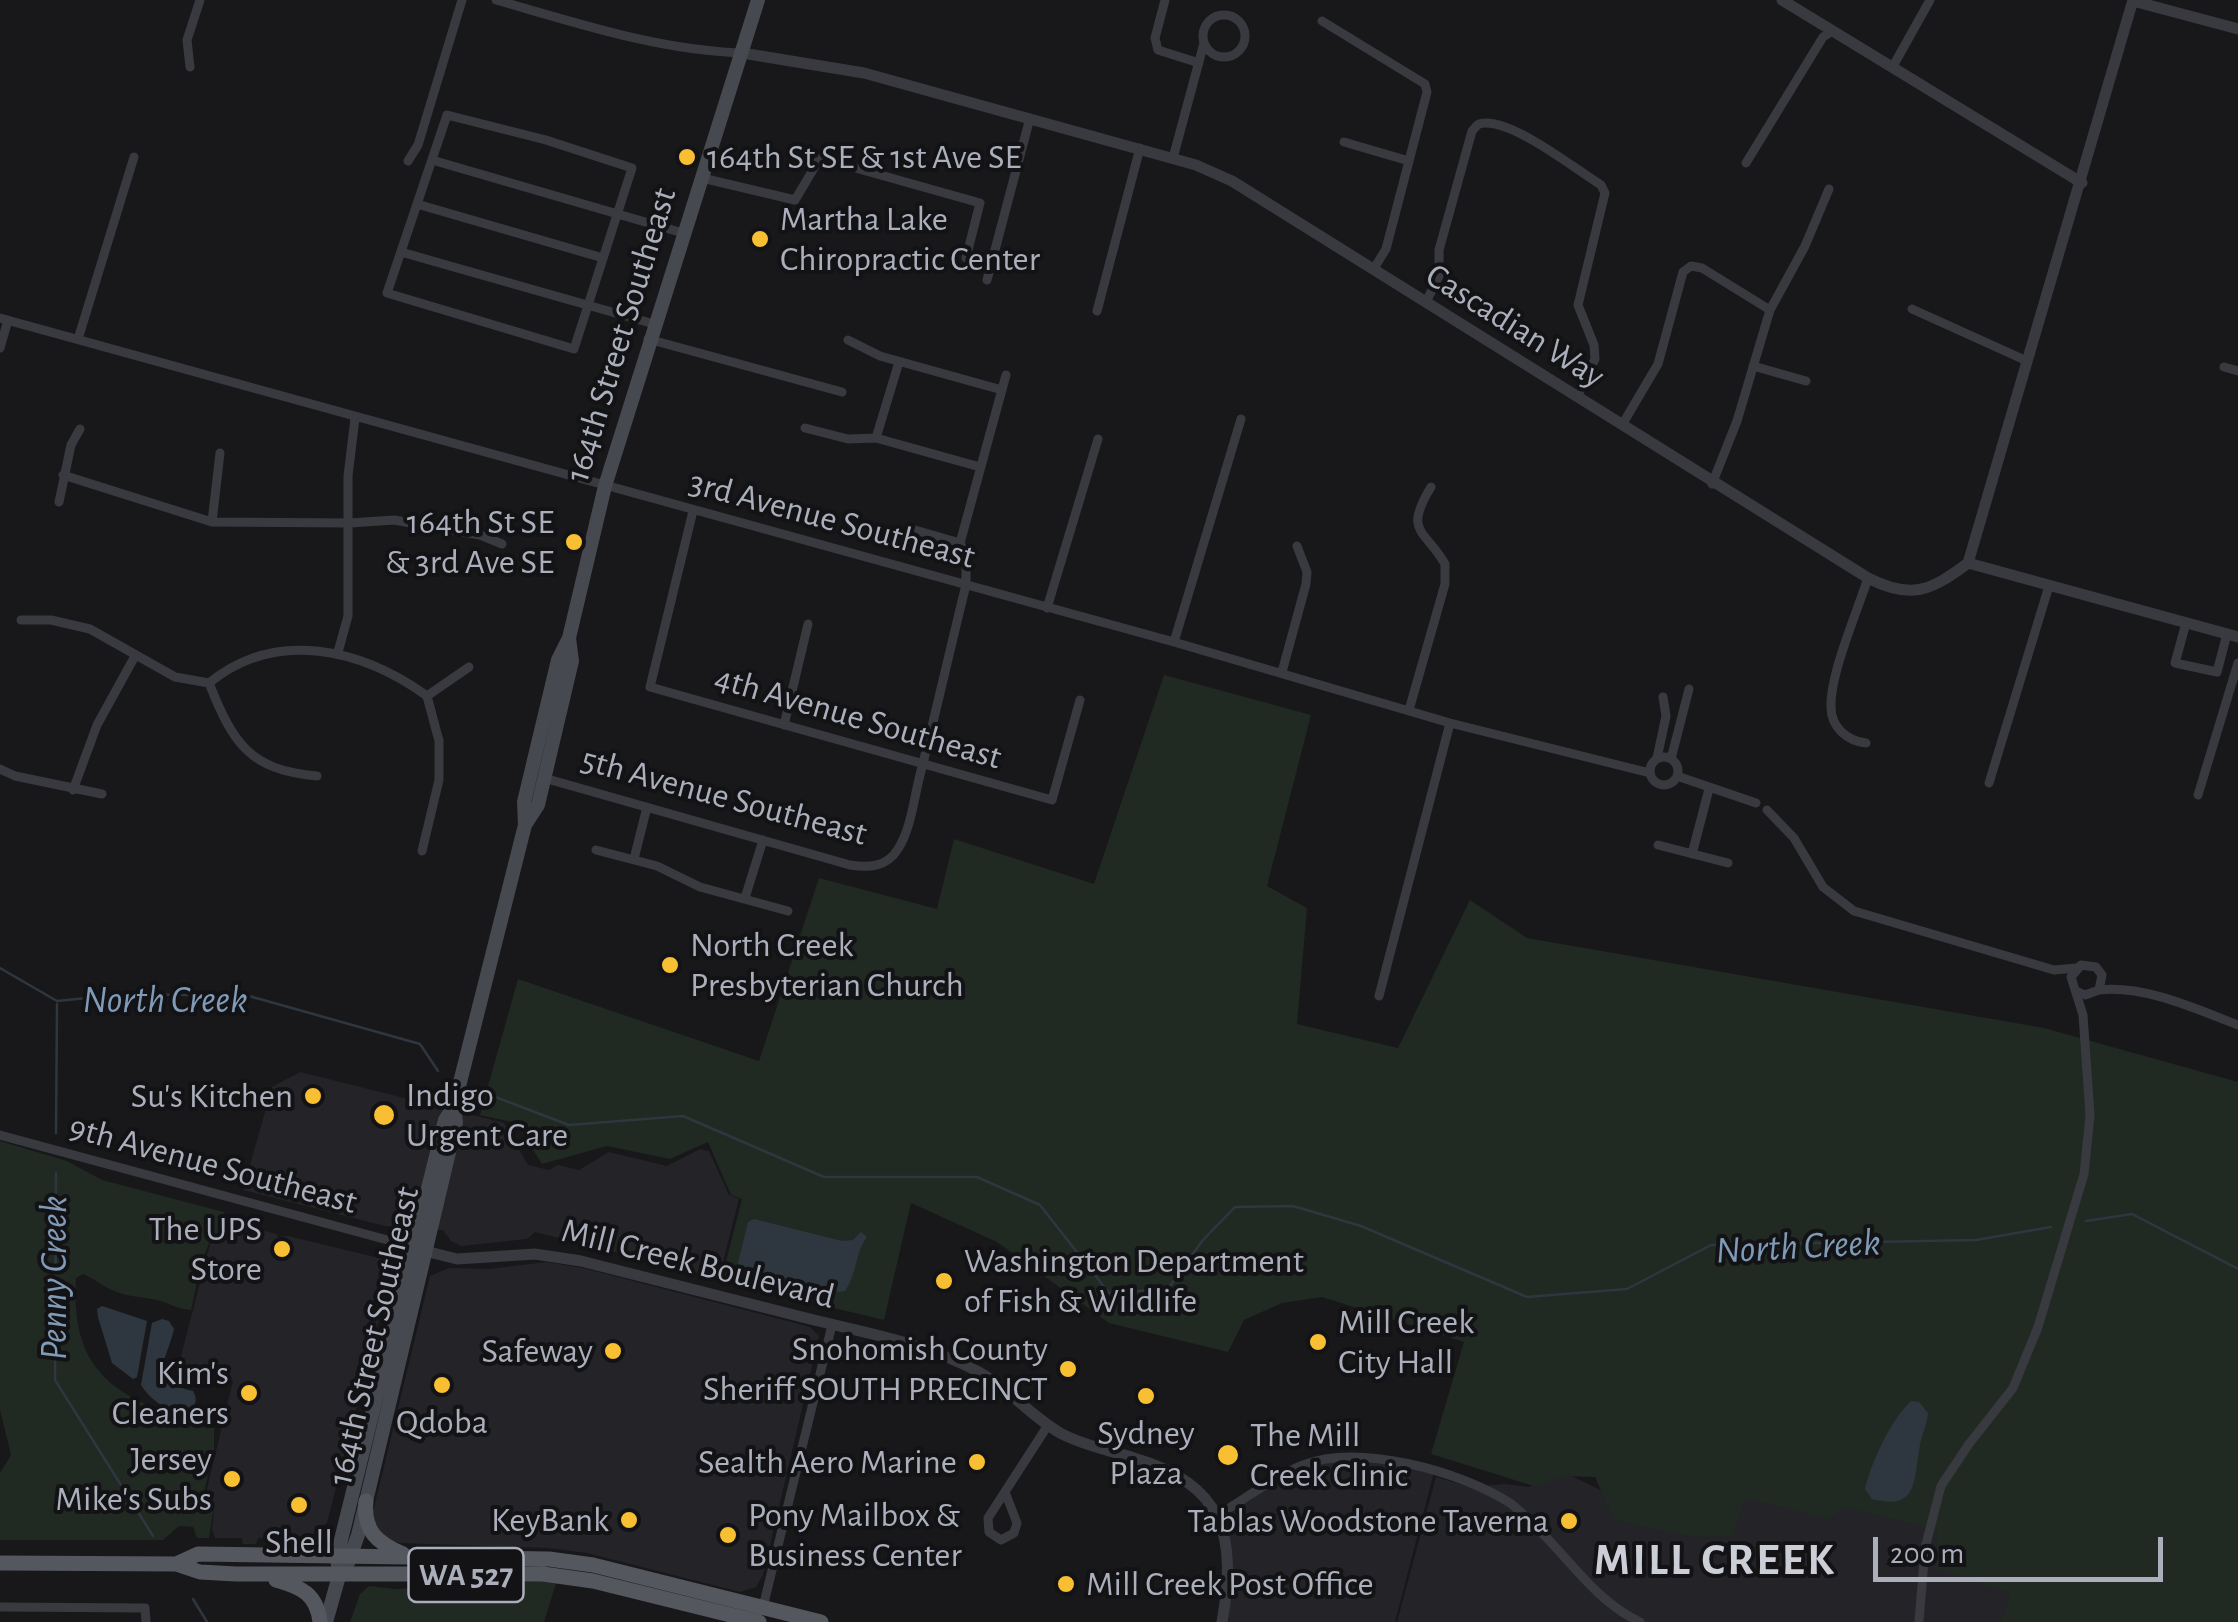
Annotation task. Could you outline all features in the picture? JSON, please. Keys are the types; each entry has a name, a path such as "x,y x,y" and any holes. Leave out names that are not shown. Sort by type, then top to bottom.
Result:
{"main road":[{"name":"164th Street Southeast","path":"526,825 524,802 605,486 758,0"},
{"name":"164th Street Southeast","path":"345,1556 366,1501 445,1120 454,1106 526,825 538,805 572,661 569,638"},
{"name":"164th Street Southeast","path":"345,1556 418,1249"},
{"path":"366,1501 366,1524 375,1538 412,1557"},
{"name":"WA 527","path":"176,1564 198,1554 579,1562 761,1617 821,1622"},
{"path":"323,1622 345,1556"},
{"name":"WA 527","path":"0,1563 176,1564 200,1572 339,1576 542,1574 593,1580 675,1600 702,1600 761,1617"},
{"path":"258,1574 311,1595 323,1622"},
{"path":"761,1617 792,1622"}],"street":[{"path":"190,67 187,40 200,0"},
{"path":"408,161 418,144 462,0"},
{"path":"496,0 649,43 695,51 742,53"},
{"path":"1165,0 1155,38 1158,50 1199,63"},
{"path":"1782,0 2082,183"},
{"path":"1892,68 1930,0"},
{"path":"2186,623 2175,662 2217,672 2232,636 2186,623 2049,586 1968,563 2082,183 2132,0 2238,29"},
{"path":"1174,158 1206,24 1220,14 1236,18 1245,32 1242,48 1228,57 1212,53 1204,43"},
{"path":"1322,21 1425,84 1427,92 1386,249 1374,270"},
{"path":"1746,162 1823,37 1832,30"},
{"name":"Cascadian Way","path":"742,53 864,73 1140,148 1232,181 1868,578 1892,590 1925,589 1968,563"},
{"path":"447,115 546,140 632,168 574,349 387,293 432,160 447,115"},
{"path":"986,280 1030,118"},
{"path":"1426,302 1440,276 1439,250 1470,135 1478,125 1487,122 1516,132 1601,185 1605,192 1578,304 1594,344 1595,359 1577,396"},
{"path":"1344,142 1409,161"},
{"path":"1097,311 1140,148"},
{"path":"78,339 134,157"},
{"path":"701,178 795,200 820,158 980,203 966,258"},
{"path":"432,160 683,233"},
{"path":"1712,484 1737,421 1770,310 1806,246 1830,189"},
{"path":"417,204 603,258"},
{"path":"401,252 588,304 651,332 842,392"},
{"path":"1622,425 1658,364 1683,272 1691,266 1702,268 1770,310"},
{"path":"1912,309 2027,361"},
{"path":"0,348 4,319"},
{"name":"3rd Avenue Southeast","path":"4,319 1282,672 1450,723 1650,773"},
{"path":"848,340 899,362 1002,390"},
{"path":"876,438 899,362"},
{"path":"1753,366 1806,381"},
{"path":"2224,367 2238,371"},
{"path":"922,766 966,586 968,570 960,543 1006,375"},
{"path":"338,652 348,616 348,476 355,418"},
{"path":"1174,642 1241,420"},
{"path":"806,428 848,439 876,438 980,467"},
{"path":"59,502 71,445 80,429"},
{"path":"1047,608 1098,440"},
{"path":"212,522 220,454"},
{"path":"63,476 212,522 350,524 394,520 480,535 502,544"},
{"path":"1409,710 1444,584 1445,564 1420,535 1418,526 1423,500 1431,487"},
{"name":"4th Avenue Southeast","path":"693,511 650,687 1052,800 1080,700"},
{"path":"916,530 960,543"},
{"path":"1282,672 1306,584 1307,572 1297,546"},
{"path":"1866,743 1854,742 1838,730 1830,711 1833,689 1868,578"},
{"path":"1989,784 2049,586"},
{"path":"21,620 78,625 102,634 174,677 209,684"},
{"path":"784,725 808,624"},
{"path":"209,684 231,665 261,654 338,652 396,674 427,696 439,740 439,780 422,851"},
{"path":"73,790 98,724 135,656"},
{"path":"2198,794 2238,663"},
{"path":"427,696 469,667"},
{"path":"209,684 226,728 247,754 276,770 317,776"},
{"path":"1671,759 1689,689"},
{"path":"1657,758 1671,759 1677,766 1677,776 1671,783 1662,785 1650,773 1666,716 1663,696"},
{"path":"1379,996 1450,723"},
{"name":"5th Avenue Southeast","path":"544,778 864,867 888,860 899,848 922,766"},
{"path":"0,768 15,776 102,794"},
{"path":"1677,776 1756,803"},
{"path":"1692,854 1708,788"},
{"path":"634,859 647,807"},
{"path":"1767,810 1794,838 1824,887 1854,911 2054,970 2091,964 2119,988"},
{"path":"744,898 763,840"},
{"path":"1658,844 1728,863"},
{"path":"596,850 656,866 700,887 788,911"},
{"path":"1920,1622 1924,1548 1941,1486 2013,1388 2044,1311 2079,1192 2090,1116 2083,1016 2071,977 2076,968"},
{"path":"2054,970 2085,996 2119,988 2195,1008 2238,1025"},
{"path":"2083,1016 2102,980 2100,970"},
{"name":"9th Avenue Southeast","path":"0,1134 418,1249"},
{"name":"Mill Creek Boulevard","path":"418,1249 466,1260 528,1254 563,1257 916,1346 977,1371 1048,1426 1096,1448 1169,1470 1203,1496 1216,1516 1229,1556 1222,1622"},
{"path":"761,1617 832,1325"},
{"path":"1005,1492 1017,1524 1010,1537 1001,1540 990,1533 986,1523 1005,1492 1048,1426"},
{"path":"1216,1516 1302,1466 1342,1455 1389,1460 1477,1485 1513,1505 1584,1582 1612,1607 1640,1622"},
{"path":"0,1607 144,1608 146,1622"}],"shaded area":[{"path":"1164,675 1311,715 1267,886 1307,908 1297,1024 1398,1048 1470,900 1527,938 2044,1028 2238,1082 2238,1622 2001,1622 2011,1593 1937,1569 1938,1530 1846,1508 1826,1519 1746,1498 1731,1536 1693,1537 1614,1520 1595,1477 1561,1476 1537,1487 1431,1454 1464,1342 1322,1297 1282,1303 1244,1320 1228,1352 1109,1323 997,1242 911,1203 884,1320 721,1281 742,1199 731,1195 708,1142 670,1159 607,1146 542,1164 516,1123 480,1115 518,979 759,1061 819,878 937,909 954,839 1094,884"},
{"path":"300,1072 504,1123 528,1165 549,1170 558,1165 579,1170 609,1152 667,1166 700,1149 709,1151 729,1195 739,1199 719,1278 535,1232 527,1239 461,1246 443,1230 385,1226 243,1190 272,1087"},
{"path":"0,1141 67,1161 102,1180 224,1212 224,1223 202,1261 191,1310 117,1292 83,1274 76,1278 76,1314 83,1342 94,1365 110,1383 156,1408 214,1428 214,1449 204,1492 213,1512 209,1538 197,1538 193,1527 179,1526 163,1540 0,1540 0,1473 11,1455 0,1410"},
{"path":"754,1219 842,1241 853,1240 861,1232 867,1237 845,1291 740,1268 748,1222"},
{"path":"227,1222 277,1237 288,1236 383,1259 390,1277 327,1523 310,1536 258,1538 256,1544 243,1544 242,1538 215,1538 212,1530 214,1509 206,1493 233,1381 178,1368 210,1244 224,1231"},
{"path":"546,1262 583,1268 810,1327 819,1336 763,1575 756,1587 740,1592 587,1553 548,1548 401,1543 390,1541 374,1526 373,1512 430,1276 449,1268 489,1269"},
{"path":"102,1306 147,1321 137,1377 133,1379 112,1363 98,1317 97,1309"},
{"path":"162,1319 174,1329 162,1370 164,1376 178,1387 193,1391 196,1398 187,1415 161,1405 141,1385 152,1323"},
{"path":"1911,1401 1919,1402 1928,1413 1911,1490 1898,1501 1872,1499 1865,1489 1872,1467 1889,1430"},
{"path":"1342,1455 1434,1472 1395,1622 1222,1622 1229,1581 1217,1516 1302,1466"},
{"path":"1561,1471 1609,1494 1758,1480 1946,1524 2056,1622 1397,1622 1436,1477 1470,1487 1529,1487"},
{"path":"557,1580 544,1622 350,1622 360,1594 369,1586 395,1589"}],"waterway":[{"name":"North Creek","path":"0,968 57,1001 127,994 249,996 420,1044 438,1071"},
{"name":"Penny Creek","path":"56,1133 57,1004"},
{"name":"North Creek","path":"477,1090 569,1125 683,1116 824,1177 977,1177 1040,1205 1109,1293 1168,1289 1202,1241 1235,1207 1293,1206 1361,1226 1527,1297 1627,1289 1711,1245 1976,1240 2051,1227"},
{"name":"Penny Creek","path":"56,1173 55,1380 153,1536"},
{"name":"North Creek","path":"2086,1221 2132,1214 2238,1269"},
{"name":"Penny Creek","path":"193,1599 207,1622"}],"place":[{"name":"164th St SE & 1st Ave SE","path":"687,157"},
{"name":"Martha Lake Chiropractic Center","path":"760,239"},
{"name":"164th St SE & 3rd Ave SE","path":"574,542"},
{"name":"North Creek Presbyterian Church","path":"670,965"},
{"name":"Su's Kitchen","path":"313,1096"},
{"name":"Indigo Urgent Care","path":"384,1115"},
{"name":"The UPS Store","path":"282,1249"},
{"name":"Washington Department of Fish & Wildlife","path":"944,1281"},
{"name":"Mill Creek City Hall","path":"1318,1342"},
{"name":"Safeway","path":"613,1351"},
{"name":"Snohomish County Sheriff SOUTH PRECINCT","path":"1068,1369"},
{"name":"Qdoba","path":"442,1385"},
{"name":"Kim's Cleaners","path":"249,1393"},
{"name":"Sydney Plaza","path":"1146,1396"},
{"name":"The Mill Creek Clinic","path":"1228,1455"},
{"name":"Sealth Aero Marine","path":"977,1462"},
{"name":"Jersey Mike's Subs","path":"232,1479"},
{"name":"Shell","path":"299,1505"},
{"name":"KeyBank","path":"629,1520"},
{"name":"Tablas Woodstone Taverna","path":"1569,1521"},
{"name":"Pony Mailbox & Business Center","path":"728,1535"},
{"name":"Mill Creek Post Office","path":"1066,1584"}],"district":[{"name":"MILL CREEK","path":"1715,1560"}]}
